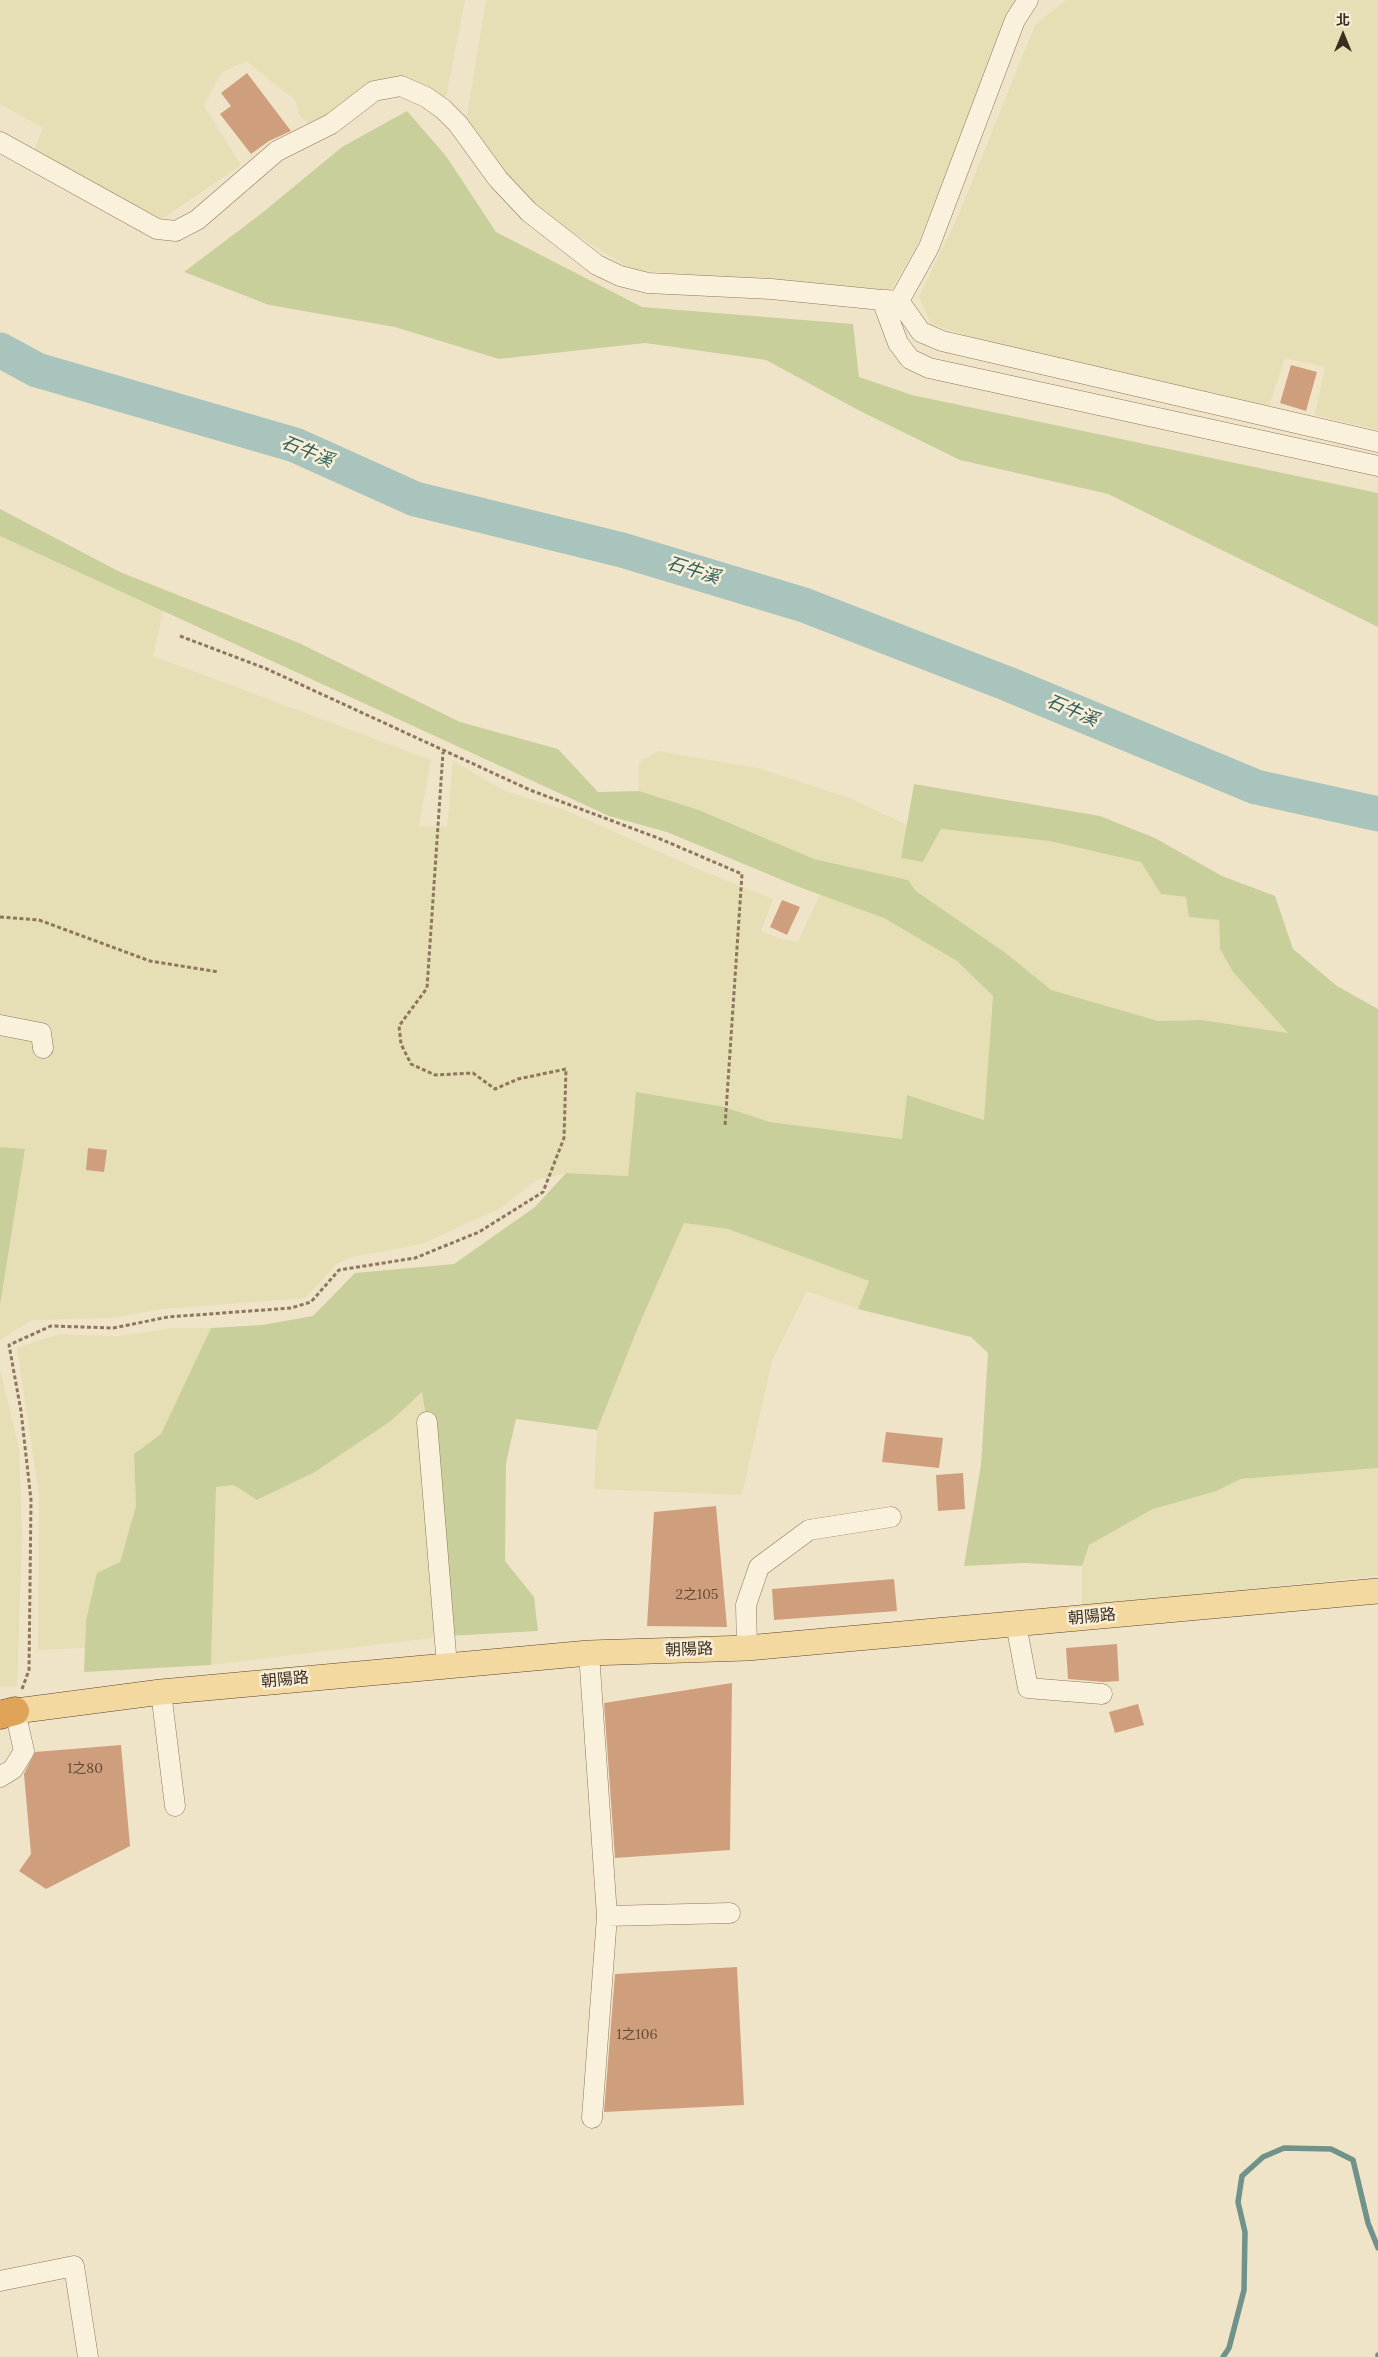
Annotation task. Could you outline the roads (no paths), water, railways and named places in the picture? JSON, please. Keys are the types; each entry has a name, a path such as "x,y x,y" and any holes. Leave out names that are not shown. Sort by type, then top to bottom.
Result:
{"main road":[{"name":"朝陽路","path":"5,1713 162,1692 589,1653 747,1648 1378,1591"}],"street":[{"path":"1028,0 1015,20 928,247 890,300 898,343 910,360 930,368 1378,466"},
{"path":"0,142 157,229 176,231 197,220 277,151 332,124 374,91 401,86 426,97 444,109 458,124 498,179 529,212 597,265 612,272 648,283 771,289 890,300 921,332 942,341 1378,442"},
{"path":"0,1024 41,1034 43,1048"},
{"path":"427,1422 447,1666"},
{"path":"747,1648 746,1605 759,1567 808,1530 891,1517"},
{"path":"1016,1624 1028,1688 1102,1694"},
{"path":"589,1653 607,1916 592,2118"},
{"path":"162,1692 176,1806"},
{"path":"0,1777 13,1769 24,1752 5,1713"},
{"path":"607,1916 730,1913"},
{"path":"0,2281 74,2266 88,2357"}],"waterway":[{"name":"石牛溪","path":"0,350 37,370 295,445 415,499 622,550 804,605 1008,684 1256,787 1378,814"},
{"path":"1223,2357 1229,2348 1244,2290 1245,2232 1238,2202 1242,2176 1263,2157 1284,2148 1331,2149 1353,2160 1368,2223 1378,2248"}]}
